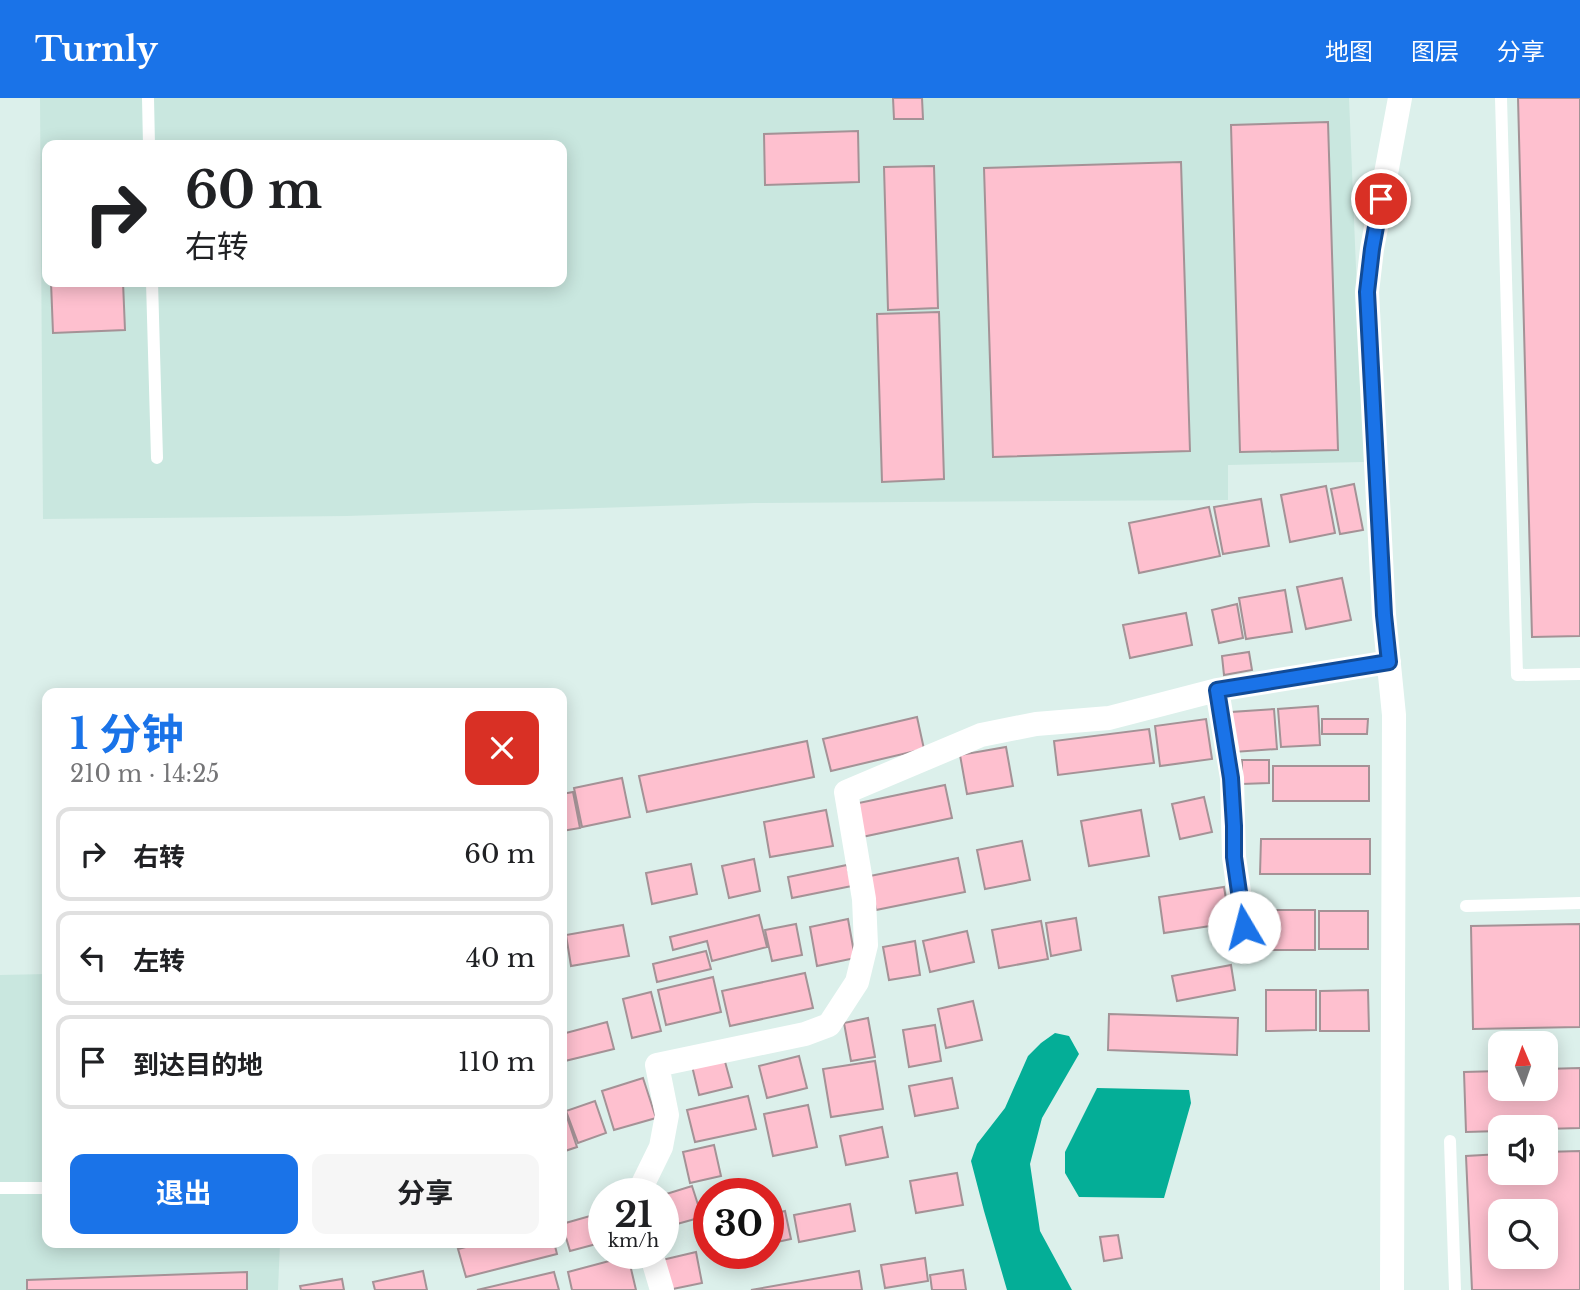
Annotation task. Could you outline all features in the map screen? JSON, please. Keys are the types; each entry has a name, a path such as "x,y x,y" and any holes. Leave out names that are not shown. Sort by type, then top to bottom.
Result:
{"street":[{"path":"1392,1290 1394,715 1384,615 1367,292 1372,249 1400,98"},
{"path":"646,1178 661,1147 667,1115 657,1065 805,1034 829,1026 857,982 866,945 864,899 846,792 981,735 1036,724 1109,718 1217,690 1389,662"},
{"path":"1217,690 1231,778 1234,857 1244,927"},
{"path":"656,1269 662,1290"}],"lane":[{"path":"148,98 149,140"},
{"path":"1501,98 1517,675 1580,674"},
{"path":"152,287 157,458"},
{"path":"1466,906 1580,903"},
{"path":"1450,1141 1455,1290"},
{"path":"0,1188 42,1188"}],"shaded area":[{"path":"40,98 1349,98 1364,462 1228,465 1228,500 754,503 347,516 43,519"},
{"path":"42,974 42,1248 280,1248 278,1290 0,1290 0,975"},
{"path":"1055,1033 1069,1036 1079,1054 1042,1118 1030,1164 1040,1231 1072,1290 1007,1290 971,1161 977,1144 1005,1108 1028,1056"},
{"path":"1097,1088 1189,1090 1191,1103 1164,1198 1079,1197 1065,1173 1065,1152"}],"building":[{"path":"893,98 922,98 923,119 894,119"},
{"path":"1518,98 1580,98 1580,636 1532,637"},
{"path":"1328,122 1338,450 1240,452 1231,125"},
{"path":"858,131 859,182 765,185 764,134"},
{"path":"1181,162 1190,451 993,457 984,168"},
{"path":"934,166 938,308 888,310 884,167"},
{"path":"51,287 123,287 125,330 53,333"},
{"path":"939,312 944,479 882,482 877,314"},
{"path":"1354,484 1363,530 1340,534 1331,489"},
{"path":"1326,486 1335,533 1290,542 1281,495"},
{"path":"1261,499 1269,546 1223,554 1214,507"},
{"path":"1209,507 1220,556 1139,573 1129,523"},
{"path":"1342,578 1351,620 1306,629 1297,587"},
{"path":"1285,590 1292,632 1246,639 1239,598"},
{"path":"1237,604 1243,638 1219,643 1212,610"},
{"path":"1186,613 1192,645 1130,658 1123,625"},
{"path":"1249,652 1252,670 1224,675 1222,656"},
{"path":"1318,706 1320,745 1281,747 1278,709"},
{"path":"1274,709 1277,749 1234,752 1231,712"},
{"path":"917,717 924,749 831,771 823,739"},
{"path":"1206,719 1212,759 1160,766 1155,726"},
{"path":"1322,719 1368,719 1367,734 1322,734"},
{"path":"1149,729 1154,763 1058,775 1054,741"},
{"path":"807,741 814,777 647,812 639,776"},
{"path":"1006,747 1013,786 967,794 960,755"},
{"path":"1242,760 1269,760 1269,783 1242,784"},
{"path":"1273,766 1369,766 1369,801 1273,801"},
{"path":"622,778 630,817 582,827 574,788"},
{"path":"945,785 952,818 862,837 854,804"},
{"path":"573,792 580,828 567,830 567,793"},
{"path":"1204,797 1212,832 1180,839 1172,804"},
{"path":"826,810 833,846 770,857 764,822"},
{"path":"1141,810 1149,856 1089,866 1081,821"},
{"path":"1261,839 1370,839 1370,874 1260,874"},
{"path":"1022,841 1030,880 985,889 977,850"},
{"path":"958,858 965,892 876,910 870,876"},
{"path":"754,859 760,891 729,898 722,866"},
{"path":"691,864 697,894 652,904 646,873"},
{"path":"847,865 852,886 792,898 788,877"},
{"path":"1224,887 1230,923 1164,933 1159,897"},
{"path":"1267,910 1315,910 1315,950 1267,950"},
{"path":"1319,911 1368,911 1368,949 1319,949"},
{"path":"759,915 767,947 712,961 707,941 673,950 670,937"},
{"path":"1076,918 1081,950 1051,956 1046,923"},
{"path":"848,919 855,958 817,966 810,927"},
{"path":"1041,921 1048,959 999,968 992,930"},
{"path":"796,924 802,955 772,961 765,930"},
{"path":"1580,924 1580,1027 1473,1029 1471,926"},
{"path":"623,925 629,956 571,966 567,935"},
{"path":"967,931 974,962 930,972 923,941"},
{"path":"915,941 920,975 889,980 883,947"},
{"path":"706,951 711,969 657,982 653,964"},
{"path":"1231,965 1235,990 1177,1001 1172,976"},
{"path":"805,973 813,1008 730,1026 722,991"},
{"path":"713,977 721,1012 666,1025 658,990"},
{"path":"1266,990 1316,990 1316,1030 1266,1031"},
{"path":"1368,990 1369,1031 1320,1031 1320,991"},
{"path":"651,992 661,1031 632,1038 623,999"},
{"path":"973,1001 982,1040 946,1048 938,1009"},
{"path":"1109,1014 1238,1018 1237,1055 1108,1050"},
{"path":"868,1018 875,1057 851,1061 844,1023"},
{"path":"607,1022 614,1049 567,1061 567,1033"},
{"path":"935,1025 941,1061 909,1067 903,1030"},
{"path":"799,1056 807,1088 767,1098 759,1066"},
{"path":"724,1058 732,1087 699,1095 692,1066"},
{"path":"875,1061 883,1109 831,1117 823,1069"},
{"path":"1580,1068 1580,1128 1558,1129 1558,1115 1488,1115 1488,1131 1466,1132 1464,1072 1488,1071 1488,1101 1558,1101 1558,1069"},
{"path":"643,1078 656,1118 614,1130 602,1091"},
{"path":"952,1078 958,1108 915,1116 909,1086"},
{"path":"748,1096 756,1129 695,1142 687,1110"},
{"path":"595,1101 606,1133 578,1143 567,1111"},
{"path":"808,1105 817,1147 773,1156 764,1114"},
{"path":"567,1117 577,1147 567,1150"},
{"path":"882,1127 888,1157 846,1165 840,1136"},
{"path":"714,1145 721,1176 693,1178 693,1182 690,1183 683,1152"},
{"path":"1580,1151 1580,1290 1472,1290 1466,1156 1488,1155 1488,1185 1558,1185 1558,1152"},
{"path":"957,1173 963,1205 916,1213 910,1181"},
{"path":"692,1186 693,1189 693,1220 679,1223 679,1190"},
{"path":"850,1204 855,1231 799,1242 794,1215"},
{"path":"784,1211 791,1239 784,1241"},
{"path":"588,1217 588,1246 570,1251 567,1223"},
{"path":"1118,1235 1122,1258 1104,1261 1100,1237"},
{"path":"556,1248 557,1254 466,1277 458,1249"},
{"path":"693,1253 693,1269 699,1269 702,1283 668,1290 664,1269 679,1269 679,1256"},
{"path":"925,1258 928,1281 885,1288 881,1265"},
{"path":"588,1267 588,1269 631,1269 636,1290 572,1290 568,1272"},
{"path":"963,1270 966,1290 932,1290 930,1275"},
{"path":"423,1271 427,1290 375,1290 373,1282"},
{"path":"859,1271 862,1290 751,1290"},
{"path":"247,1272 247,1290 27,1290 27,1280"},
{"path":"554,1272 559,1290 477,1290"},
{"path":"342,1279 344,1290 301,1290 300,1286"}],"route":[{"path":"1244,927 1234,857 1231,778 1217,690 1389,662 1384,615 1367,292 1381,199"}]}
